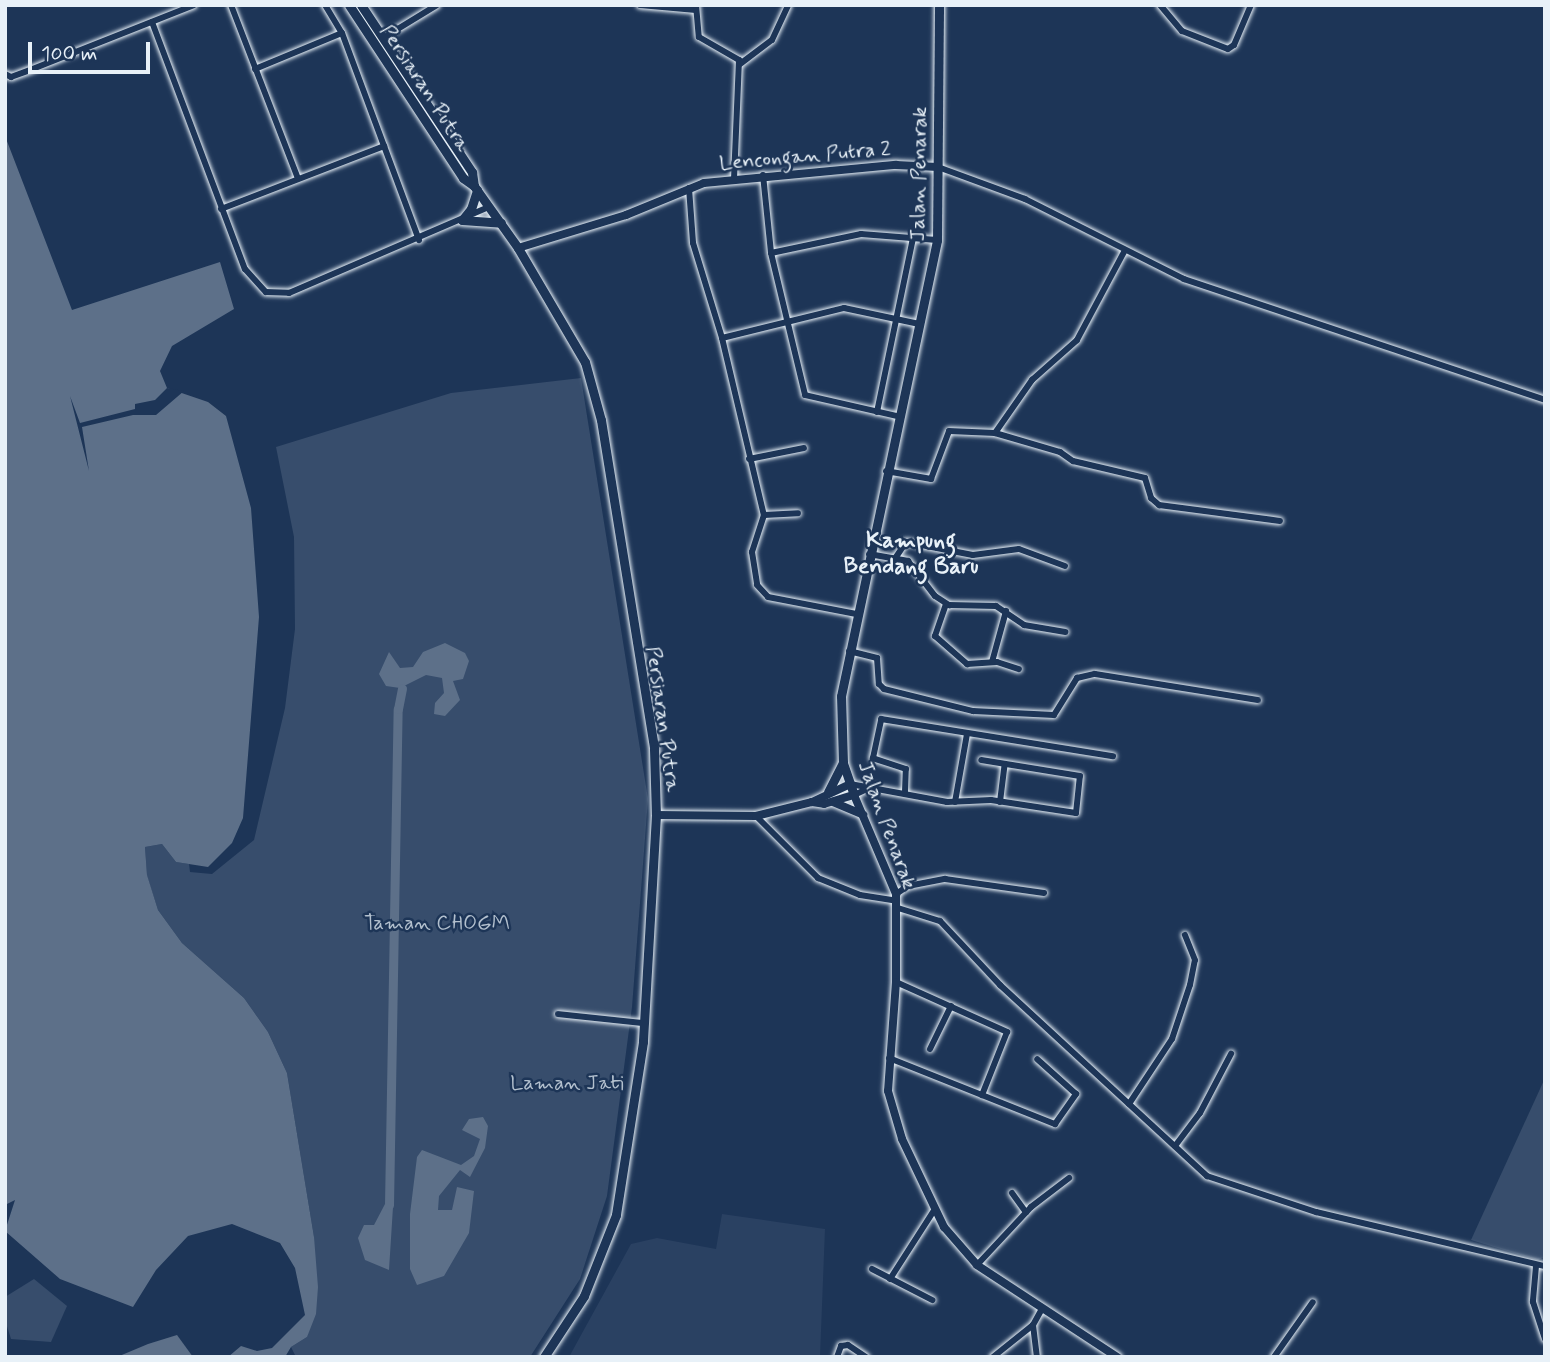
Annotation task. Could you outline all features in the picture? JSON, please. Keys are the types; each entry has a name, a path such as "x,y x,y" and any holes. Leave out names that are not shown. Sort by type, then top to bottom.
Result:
{"main road":[{"name":"Persiaran Putra","path":"349,5 463,178 475,188 518,248 579,350 594,385 654,749 656,815 642,1023 616,1215 584,1296 544,1357"},
{"name":"Persiaran Putra","path":"361,5 472,172 475,188"},
{"name":"Jalan Penarak","path":"854,795 844,763 840,712 848,650 937,240 939,5"},
{"path":"462,220 471,209 475,188"},
{"path":"462,220 501,223"},
{"path":"828,792 844,763"}],"street":[{"path":"5,74 11,77 194,5"},
{"path":"231,5 298,179"},
{"path":"325,5 342,33 419,240"},
{"path":"383,38 437,5"},
{"path":"640,5 696,8 699,37 735,56 740,64 734,177"},
{"path":"740,64 772,40 788,5"},
{"path":"1160,5 1182,31 1228,49 1234,45 1251,5"},
{"path":"152,22 232,238 254,284 282,295 419,240 489,207"},
{"path":"256,69 342,33"},
{"path":"221,209 384,146"},
{"name":"Lencongan Putra 2","path":"518,248 626,215 689,186 734,177 896,165 938,167"},
{"path":"938,167 1025,199 1124,252 1184,279 1545,400"},
{"path":"764,175 771,253 805,395 897,416"},
{"path":"689,186 693,243 722,338 764,515 752,552 762,593 856,614"},
{"path":"771,253 862,234 937,240"},
{"path":"877,412 913,238"},
{"path":"995,433 1032,380 1077,340 1124,252"},
{"path":"722,338 844,308 919,324"},
{"path":"886,471 931,480 949,430 995,433 1060,452 1073,461 1145,478 1150,498 1159,505 1280,521"},
{"path":"750,459 804,448"},
{"path":"764,515 798,513"},
{"path":"897,557 906,542 972,555 1019,549 1065,566"},
{"path":"869,554 897,557 917,567 935,596 946,604 996,606 1024,625 1065,632"},
{"path":"946,604 935,636 967,664 992,662 1020,669"},
{"path":"992,662 1006,611"},
{"path":"848,650 877,658 879,684 884,689 973,712 1054,715 1077,678 1095,674 1258,700"},
{"path":"905,792 906,769 873,758 881,719 1113,756"},
{"path":"955,802 967,734"},
{"path":"813,802 828,792 850,784 955,802 1000,802 1072,815 1081,779 1077,774 981,760"},
{"path":"1000,802 1005,764"},
{"path":"656,815 756,816 813,802 832,802 871,788"},
{"name":"Jalan Penarak","path":"854,795 897,901 896,982 889,1058 891,1106 934,1209 957,1246 977,1265 1117,1357"},
{"path":"832,802 863,815"},
{"path":"756,816 818,878 860,895 897,901 940,921 978,964 1207,1176 1281,1203 1545,1266"},
{"path":"897,901 924,881 945,879 1044,893"},
{"path":"1129,1104 1171,1039 1190,985 1195,960 1185,935"},
{"path":"896,982 1009,1034 982,1095"},
{"path":"930,1049 951,1006"},
{"path":"558,1014 642,1023"},
{"path":"1175,1146 1200,1113 1230,1054"},
{"path":"889,1058 1055,1124 1076,1094 1037,1059"},
{"path":"977,1265 1026,1212 1069,1178"},
{"path":"1012,1193 1026,1212"},
{"path":"890,1279 934,1209"},
{"path":"1536,1266 1533,1302 1545,1339"},
{"path":"872,1269 932,1300"},
{"path":"1274,1357 1313,1301"},
{"path":"993,1357 1033,1325 1042,1309"},
{"path":"1033,1325 1037,1357"},
{"path":"837,1357 841,1346 848,1345 866,1357"}],"shaded area":[{"path":"5,136 72,310 220,262 234,309 172,346 160,371 167,388 208,402 226,416 251,508 259,617 243,818 232,843 208,867 176,862 162,844 145,847 147,875 158,910 182,943 244,998 268,1032 287,1073 314,1237 318,1287 316,1314 307,1337 291,1347 285,1357 228,1357 241,1346 257,1351 272,1348 305,1315 295,1268 280,1243 232,1224 188,1236 156,1270 133,1307 60,1279 5,1231 15,1200 5,1205"},
{"path":"445,643 465,653 469,661 463,679 453,681 460,700 445,716 434,714 435,703 444,693 442,678 426,675 400,688 386,686 379,674 389,652 400,668 413,667 423,652"},
{"path":"483,1117 488,1126 485,1148 470,1177 460,1170 439,1196 438,1210 452,1210 457,1187 474,1191 469,1233 444,1276 417,1285 410,1269 410,1214 417,1157 422,1150 461,1165 474,1156 480,1139 462,1130 469,1119"},
{"path":"385,1204 393,1207 389,1270 365,1260 358,1238 364,1225 374,1225"},
{"path":"722,1214 825,1229 820,1357 569,1357 631,1244 657,1238 716,1249"},
{"path":"177,1335 193,1357 117,1357 148,1344"}],"green space":[{"name":"Taman CHOGM","path":"581,378 648,799 632,1007 607,1196 580,1279 530,1357 296,1357 291,1347 307,1337 314,1237 287,1073 268,1032 244,998 182,943 158,910 147,876 145,847 162,844 176,862 189,864 190,872 212,874 254,840 285,708 295,629 294,537 276,447 451,393"},
{"path":"1545,1078 1545,1257 1538,1260 1471,1240"},
{"path":"34,1279 67,1306 51,1342 11,1339 5,1320 5,1297"}],"pier":[{"path":"167,388 184,391 156,415 133,415 82,427 89,471 70,396 80,423 135,409 135,404 155,400"}],"waterway":[{"path":"389,1205 398,709 402,688"}],"district":[{"name":"Kampung Bendang Baru","path":"911,554"}],"park label":[{"name":"Laman Jati","path":"567,1083"}]}
